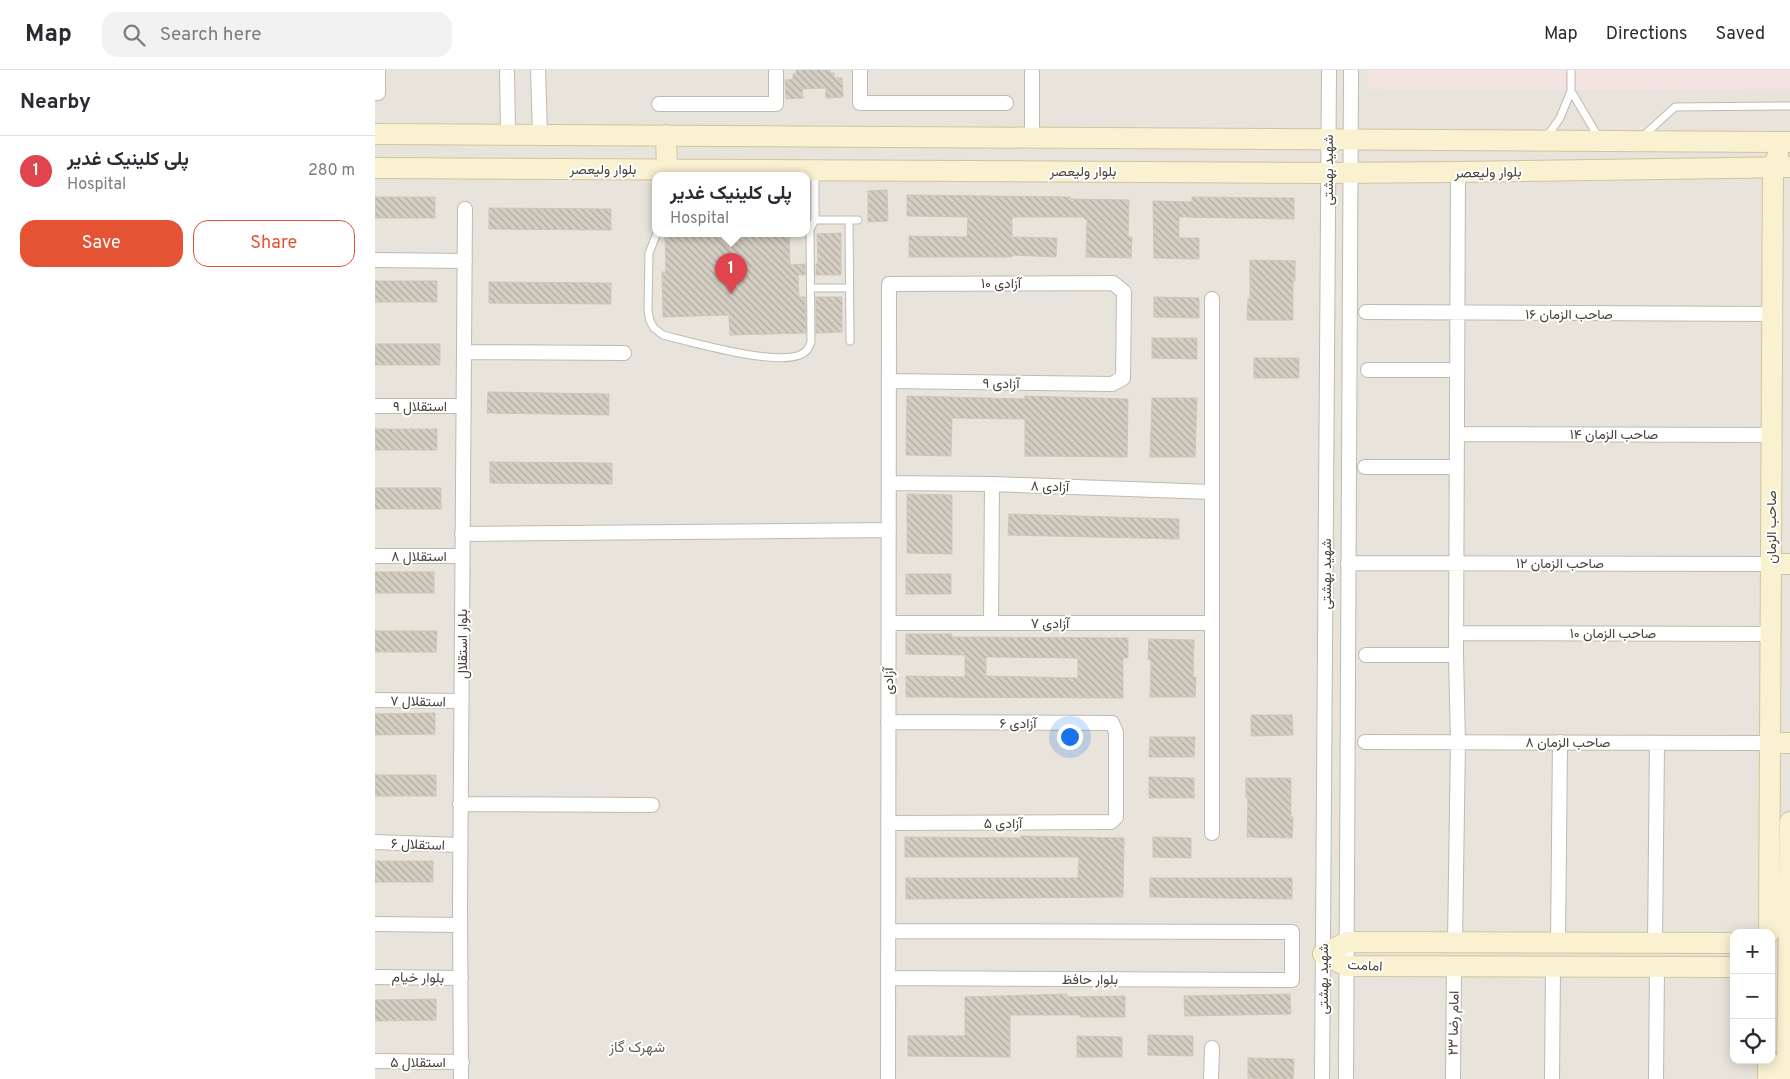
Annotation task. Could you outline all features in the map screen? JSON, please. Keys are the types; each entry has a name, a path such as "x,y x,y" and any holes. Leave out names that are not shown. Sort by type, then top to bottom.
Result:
{"street":[{"path":"375,93 378,93 378,70"},
{"path":"507,70 508,134"},
{"path":"538,70 539,135"},
{"path":"659,104 775,104 776,70"},
{"path":"861,70 860,103 1006,103"},
{"path":"1032,70 1032,137"},
{"name":"شهید بهشتی","path":"1322,1079 1329,70"},
{"name":"شهید بهشتی","path":"1346,1079 1351,70"},
{"path":"375,134 1600,140 1638,141 1785,155"},
{"path":"666,135 667,169"},
{"name":"بلوار ولیعصر","path":"375,168 1457,172 1785,155"},
{"name":"صاحب الزمان","path":"1769,929 1771,634 1781,564 1772,434 1772,314 1785,155"},
{"path":"1455,942 1458,742 1456,655 1457,172"},
{"name":"بلوار استقلال","path":"461,1079 460,804 465,209"},
{"path":"375,260 465,261"},
{"name":"آزادی ۱۰","path":"889,284 1113,283 1124,292 1123,378 1112,384"},
{"name":"آزادی","path":"888,1079 889,284"},
{"path":"1212,299 1212,833"},
{"name":"صاحب الزمان ۱۶","path":"1366,312 1457,314 1772,314"},
{"path":"464,352 624,353"},
{"path":"1368,370 1457,370"},
{"name":"آزادی ۹","path":"889,381 1112,384"},
{"name":"استقلال ۹","path":"375,406 464,406"},
{"name":"صاحب الزمان ۱۴","path":"1457,434 1772,434"},
{"path":"1365,467 1456,467"},
{"name":"آزادی ۸","path":"889,483 993,484 1211,492"},
{"path":"991,623 993,484"},
{"path":"462,534 889,530"},
{"name":"استقلال ۸","path":"375,556 462,556"},
{"name":"صاحب الزمان ۱۲","path":"1348,563 1781,564"},
{"name":"آزادی ۷","path":"889,624 1212,623"},
{"name":"صاحب الزمان ۱۰","path":"1456,633 1771,634"},
{"path":"1365,655 1456,655"},
{"name":"استقلال ۷","path":"375,700 461,701"},
{"name":"آزادی ۶","path":"888,722 1112,723 1116,732 1116,817"},
{"name":"صاحب الزمان ۸","path":"1365,742 1770,743"},
{"path":"1557,942 1560,742"},
{"path":"1655,942 1657,742"},
{"path":"1770,743 1790,743"},
{"path":"460,804 652,805"},
{"name":"آزادی ۵","path":"888,823 1111,822 1116,817"},
{"path":"1787,1079 1783,943 1790,822"},
{"name":"استقلال ۶","path":"375,842 460,845"},
{"path":"375,924 460,925"},
{"name":"بلوار حافظ","path":"888,930 1292,932 1292,980 888,978"},
{"name":"امامت","path":"1323,954 1347,942 1730,943"},
{"name":"امامت","path":"1323,954 1346,966 1730,967"},
{"name":"امام رضا ۲۳","path":"1453,1079 1454,966"},
{"path":"1552,1079 1553,967"},
{"path":"1655,1079 1657,967"},
{"name":"بلوار خیام","path":"375,977 461,978"},
{"path":"1211,1048 1211,1079"},
{"name":"استقلال ۵","path":"375,1061 461,1062"},
{"path":"1768,1079 1769,1064"}],"lane":[{"path":"1545,140 1560,118 1571,91 1571,70"},
{"path":"1571,91 1600,140"},
{"path":"1638,141 1675,107 1790,106"},
{"path":"810,226 815,220 815,170"},
{"path":"815,220 858,220"},
{"path":"849,220 850,341"},
{"path":"655,237 649,252 648,310 650,321 654,328 663,335 734,352 783,358 794,357 808,350 811,342 808,237"},
{"path":"811,288 849,288"}],"shaded area":[{"path":"375,70 1790,70 1790,1079 375,1079"},
{"path":"1369,70 1790,70 1790,91 1368,89"}],"building":[{"path":"796,70 830,70 830,73 834,73 834,78 842,78 843,97 826,98 826,88 802,89 803,98 786,99 785,80 793,79 793,74 796,74"},
{"path":"887,190 888,221 868,222 868,191"},
{"path":"907,195 1070,197 1070,199 1129,200 1128,237 1132,237 1131,258 1086,257 1087,219 1084,219 1084,217 1012,217 1012,237 1057,238 1056,257 1012,255 1012,257 909,257 909,236 967,237 968,217 907,216"},
{"path":"375,197 435,197 435,218 375,218"},
{"path":"1192,197 1294,198 1294,219 1179,217 1179,238 1199,238 1199,259 1154,258 1153,201 1192,202"},
{"path":"489,208 611,209 611,230 489,229"},
{"path":"841,233 841,275 816,275 816,264 818,263 817,234"},
{"path":"665,237 789,237 790,265 805,264 805,275 798,275 799,297 805,297 806,333 730,335 729,315 663,317 662,272 666,272"},
{"path":"1250,260 1295,261 1293,320 1247,320 1248,299 1250,299"},
{"path":"375,281 437,281 437,302 375,302"},
{"path":"489,282 611,283 611,304 489,303"},
{"path":"816,297 842,297 842,332 816,333"},
{"path":"1154,297 1199,298 1199,318 1154,317"},
{"path":"1152,338 1197,338 1197,359 1152,358"},
{"path":"375,344 440,344 440,365 375,365"},
{"path":"1254,358 1299,358 1299,378 1254,378"},
{"path":"488,392 609,394 609,415 487,413"},
{"path":"907,396 1025,399 1025,396 1128,399 1127,457 1025,456 1025,419 952,418 951,456 906,455"},
{"path":"1152,398 1197,398 1195,457 1150,457"},
{"path":"375,429 437,429 437,450 375,450"},
{"path":"490,462 612,463 612,484 490,483"},
{"path":"375,488 441,488 441,509 375,509"},
{"path":"907,494 952,495 952,554 907,553"},
{"path":"1009,514 1179,519 1179,539 1008,535"},
{"path":"375,572 434,572 434,593 375,593"},
{"path":"906,574 951,574 951,594 906,594"},
{"path":"375,631 437,631 436,652 375,652"},
{"path":"906,634 952,634 951,637 1128,638 1128,658 1123,658 1123,698 906,697 906,676 965,677 965,655 906,654","holes":["986,657 1078,658 1078,678 986,676"]},
{"path":"1149,639 1194,640 1193,677 1196,677 1195,697 1150,697 1151,660 1148,660"},
{"path":"435,713 435,734 375,735 375,714"},
{"path":"1251,715 1292,715 1293,735 1251,736"},
{"path":"1150,737 1195,737 1194,757 1149,757"},
{"path":"375,775 436,775 436,796 375,796"},
{"path":"1149,777 1194,778 1194,798 1149,798"},
{"path":"1246,778 1291,778 1292,838 1247,837 1248,798 1246,798"},
{"path":"1021,836 1124,838 1123,897 906,899 906,878 1078,878 1079,857 905,857 905,837 1021,838"},
{"path":"1153,837 1191,838 1191,858 1153,857"},
{"path":"375,861 433,861 433,882 375,882"},
{"path":"1150,878 1292,878 1292,899 1150,897"},
{"path":"1067,994 1067,997 1125,996 1125,1017 1010,1015 1010,1057 908,1056 908,1036 965,1036 965,997"},
{"path":"1290,994 1291,1014 1185,1016 1184,996"},
{"path":"436,999 436,1020 375,1021 375,1000"},
{"path":"1148,1035 1193,1036 1193,1056 1148,1055"},
{"path":"1077,1036 1122,1037 1122,1057 1077,1057"},
{"path":"1248,1058 1294,1059 1293,1079 1248,1078"}],"place":[{"name":"پلی کلینیک غدیر","path":"731,294"}],"district":[{"name":"شهرک گاز","path":"637,1047"}]}
